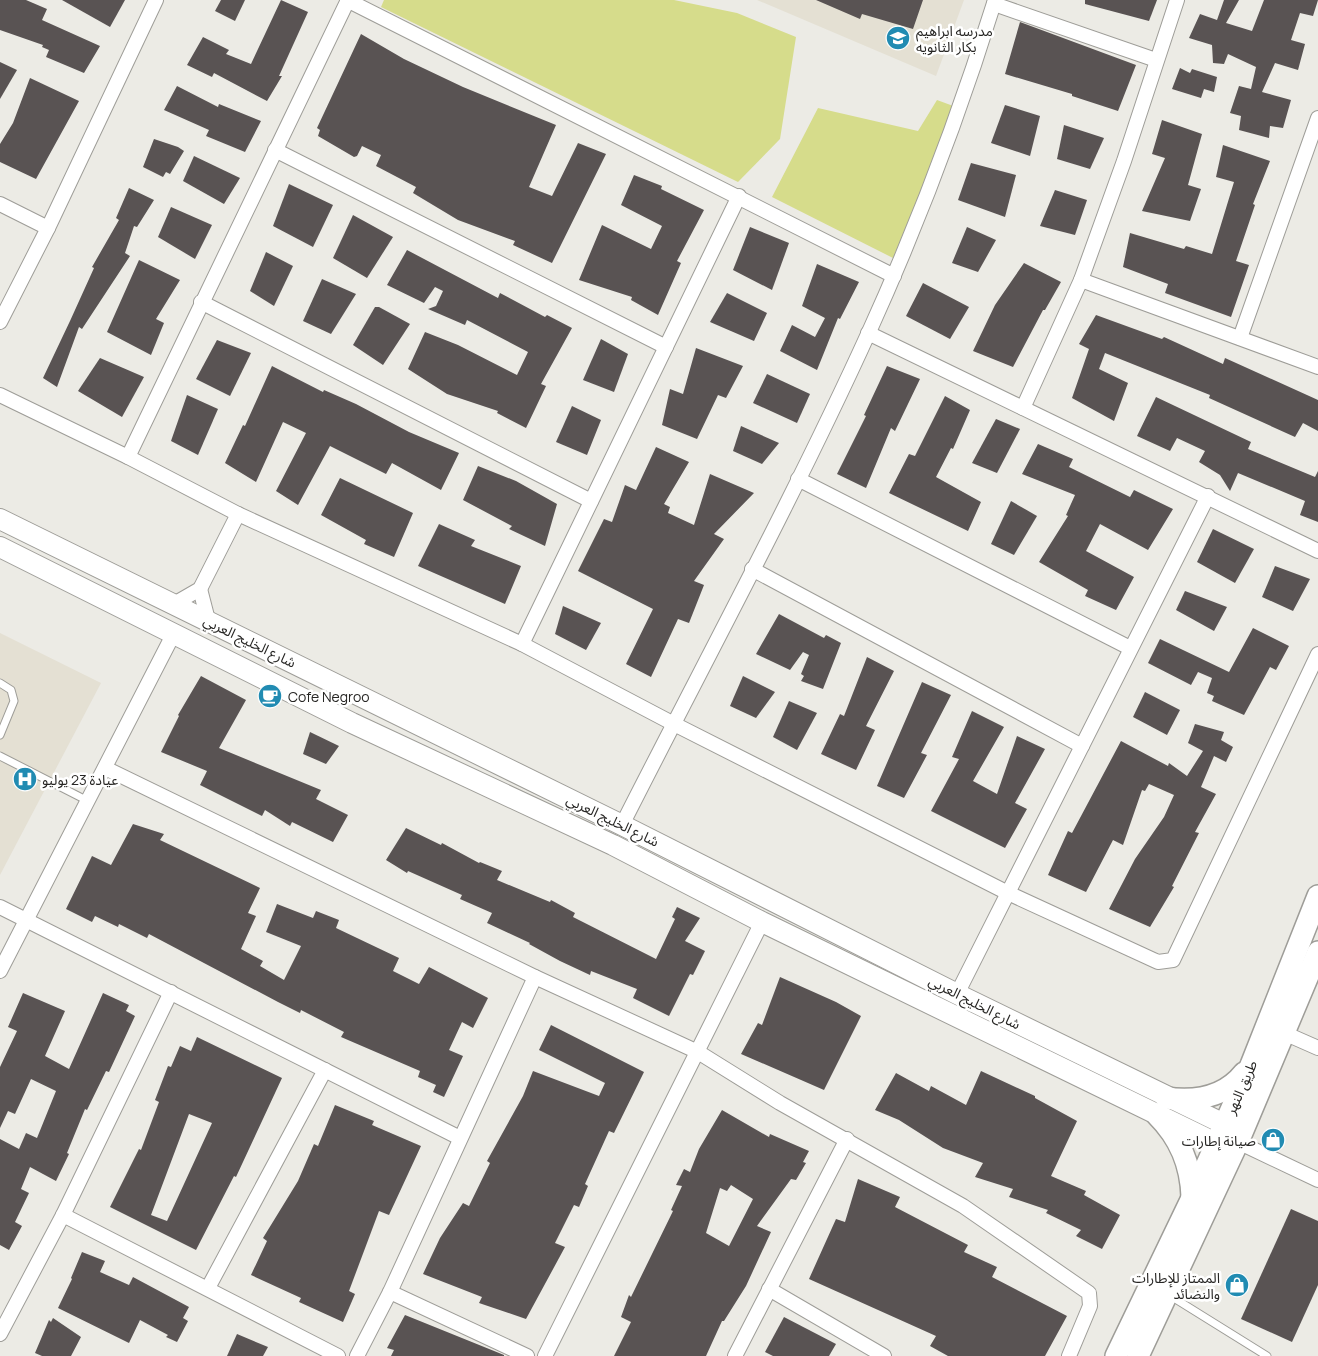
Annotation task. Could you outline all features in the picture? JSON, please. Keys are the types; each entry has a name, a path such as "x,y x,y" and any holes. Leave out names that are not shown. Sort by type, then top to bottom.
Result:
{"main road":[{"name":"شارع الخليج العربي","path":"0,519 622,825 957,994 1161,1106"},
{"name":"شارع الخليج العربي","path":"0,547 174,632 352,724 613,845 762,922 1220,1134"},
{"path":"352,724 367,699"},
{"name":"طريق النهر","path":"1116,1356 1192,1198 1251,1065 1318,896"},
{"name":"طريق النهر","path":"1138,1356 1238,1142 1318,952"},
{"path":"1192,1198 1191,1182 1184,1152 1172,1132 1161,1106 1214,1095 1241,1078 1251,1065"}],"street":[{"path":"0,322 48,228 156,0"},
{"path":"128,457 347,0 365,4 547,102 739,196 894,276"},
{"path":"1023,408 1080,280 1124,161 1177,0"},
{"path":"622,825 798,479 894,276 948,138 994,2 1156,60"},
{"path":"1240,338 1318,118"},
{"path":"275,150 666,347"},
{"path":"522,644 739,196"},
{"path":"0,204 48,228"},
{"path":"1080,280 1318,367"},
{"path":"201,302 591,501"},
{"path":"868,333 1208,496 1318,551"},
{"path":"0,395 128,457 238,514 522,644 674,724 1008,893 1158,962 1172,960 1318,654"},
{"path":"798,479 1130,648"},
{"path":"957,994 1208,496"},
{"path":"174,604 200,589 238,514"},
{"path":"752,569 1082,746"},
{"path":"200,589 208,620"},
{"path":"0,971 28,921 174,632"},
{"path":"105,768 535,977 698,1052 780,1103 847,1139 969,1210 1089,1293 1090,1306 1069,1356"},
{"path":"0,907 460,1138"},
{"path":"545,1356 762,922"},
{"path":"357,1356 390,1292 535,977"},
{"path":"0,1334 63,1215 171,992"},
{"path":"1284,1033 1318,1048"},
{"path":"208,1288 325,1070"},
{"path":"736,1356 847,1139"},
{"path":"1238,1142 1318,1180"},
{"path":"63,1215 338,1356"},
{"path":"769,1289 884,1356"},
{"path":"390,1292 527,1356"}],"lane":[{"path":"0,683 11,690 14,701 0,735"},
{"path":"0,756 89,801"},
{"path":"1167,1294 1267,1356"}],"shaded area":[{"name":"مدرسه ابراهيم بكار الثانويه","path":"757,0 964,0 936,76"},
{"name":"عيادة 23 يوليو","path":"0,633 101,683 0,875"}],"green space":[{"path":"384,0 674,0 737,13 796,37 780,139 738,182 381,7"},
{"path":"937,100 956,107 893,258 772,197 818,108 918,131"}],"building":[{"path":"0,0 26,0 47,9 42,20 100,46 84,73 46,57 49,50 42,47 43,45 0,30"},
{"path":"62,0 125,0 110,27"},
{"path":"221,0 245,0 235,21 215,11"},
{"path":"281,0 308,12 279,76 282,76 267,101 214,73 212,77 187,65 203,37 229,50 226,54 251,64"},
{"path":"816,0 923,0 913,29 862,14 860,19"},
{"path":"1085,0 1157,0 1149,21 1085,4"},
{"path":"1224,0 1239,0 1226,23 1252,31 1264,0 1318,0 1313,16 1300,13 1291,40 1305,44 1298,70 1275,63 1262,92 1291,100 1283,128 1270,126 1269,138 1239,130 1241,116 1230,113 1239,86 1251,89 1256,67 1228,54 1224,64 1213,63 1212,45 1189,38 1200,14 1217,20"},
{"path":"1020,22 1136,65 1118,111 1072,96 1072,94 1005,74"},
{"path":"361,34 404,59 463,87 556,125 529,187 552,196 578,143 606,154 552,263 513,245 515,241 458,220 413,193 416,187 376,166 381,155 362,146 357,156 354,157 318,136 320,130 317,128"},
{"path":"0,62 17,70 0,99"},
{"path":"1180,68 1190,73 1192,69 1217,77 1214,92 1204,89 1201,98 1172,89"},
{"path":"30,78 79,101 36,179 0,162 0,144 13,123"},
{"path":"177,86 218,107 219,104 261,121 245,152 206,136 209,130 164,110"},
{"path":"1005,105 1040,116 1030,156 991,143"},
{"path":"1162,120 1202,134 1188,185 1201,189 1190,221 1142,211 1165,158 1152,154"},
{"path":"1064,125 1104,138 1090,169 1057,159"},
{"path":"154,139 184,151 170,174 166,172 163,177 143,167"},
{"path":"1223,145 1270,161 1253,204 1255,205 1236,261 1249,265 1231,317 1165,293 1168,284 1123,267 1130,233 1184,249 1186,246 1212,254 1234,182 1216,177"},
{"path":"194,156 240,178 224,204 183,181"},
{"path":"971,163 1016,175 1005,217 958,200"},
{"path":"634,175 662,186 661,189 704,210 677,261 681,263 658,315 631,300 632,297 579,280 602,225 651,249 662,226 621,205"},
{"path":"289,184 333,205 313,247 273,226"},
{"path":"129,188 154,200 137,227 134,226 125,253 130,256 82,329 79,327 57,387 43,378 94,268 92,267 119,220 116,218"},
{"path":"1055,190 1087,200 1075,235 1040,226"},
{"path":"171,207 212,225 195,259 158,237"},
{"path":"353,215 393,237 367,278 333,258"},
{"path":"750,227 789,243 772,290 733,270"},
{"path":"967,227 996,240 978,272 952,263"},
{"path":"407,250 498,298 500,293 545,317 547,315 572,328 541,384 546,386 526,428 497,413 498,411 447,394 408,369 425,332 458,345 517,375 528,352 467,320 465,325 428,309 436,306 443,291 435,287 424,303 387,285"},
{"path":"266,252 293,266 274,306 250,291"},
{"path":"139,260 180,280 156,319 164,323 151,355 107,332"},
{"path":"1024,263 1061,282 1045,310 1043,310 1013,367 973,351 995,305"},
{"path":"817,264 859,282 840,319 838,318 817,370 780,351 792,325 815,337 825,318 802,306"},
{"path":"322,279 356,294 331,334 303,321"},
{"path":"923,283 969,307 950,339 906,316"},
{"path":"727,293 767,313 754,341 710,322"},
{"path":"375,307 379,307 410,324 383,365 353,345"},
{"path":"1096,315 1162,339 1164,337 1223,364 1225,358 1318,400 1318,431 1303,423 1295,437 1209,398 1210,395 1105,353 1099,369 1128,383 1114,421 1072,398 1089,349 1079,344"},
{"path":"601,339 628,354 614,392 583,380"},
{"path":"217,340 251,353 230,396 196,379"},
{"path":"696,348 743,366 726,398 718,395 697,439 662,425 670,389 683,394"},
{"path":"100,358 144,377 122,417 78,391"},
{"path":"272,366 323,392 324,390 356,404 409,432 459,453 441,490 392,463 386,474 330,446 298,505 276,491 306,433 283,422 256,482 225,463 243,425 245,426"},
{"path":"887,366 920,379 895,431 891,428 866,488 837,474 866,416 864,415"},
{"path":"767,374 810,394 797,423 753,403"},
{"path":"187,395 218,409 198,455 171,441"},
{"path":"945,396 970,410 953,449 951,448 936,477 981,502 968,531 889,493 909,454 915,456"},
{"path":"1156,397 1251,442 1248,449 1315,477 1318,471 1318,522 1300,515 1305,501 1238,473 1230,491 1220,475 1199,462 1205,451 1177,438 1170,451 1137,436"},
{"path":"572,406 601,420 587,455 556,442"},
{"path":"996,419 1020,429 997,473 972,463"},
{"path":"741,426 779,443 762,464 733,451"},
{"path":"1038,444 1073,459 1069,467 1130,497 1134,490 1173,509 1148,550 1100,524 1086,551 1134,577 1116,610 1085,596 1088,590 1039,562 1068,516 1066,515 1075,495 1022,474"},
{"path":"656,447 689,462 664,504 670,507 668,513 694,525 710,474 754,493 714,534 724,539 694,581 704,585 689,623 678,619 651,677 626,664 653,609 578,571 604,519 612,522 625,485 636,490"},
{"path":"478,466 516,481 557,504 545,546 509,529 512,526 463,500"},
{"path":"340,478 413,513 394,557 364,544 366,540 321,515"},
{"path":"1011,501 1037,516 1014,555 991,544"},
{"path":"439,524 475,540 471,546 521,566 505,604 418,566"},
{"path":"1213,529 1254,549 1235,583 1197,562"},
{"path":"1275,566 1310,579 1293,611 1262,597"},
{"path":"1185,591 1227,607 1214,631 1176,610"},
{"path":"563,606 601,623 586,650 555,634"},
{"path":"779,614 824,638 826,635 841,643 823,689 801,681 804,676 801,674 809,655 803,652 790,670 756,654"},
{"path":"1253,628 1289,646 1276,670 1270,667 1244,715 1212,701 1214,696 1207,693 1212,678 1198,672 1191,685 1148,663 1160,639 1229,672"},
{"path":"867,657 894,671 866,726 875,730 856,770 821,754 840,714 844,716"},
{"path":"201,676 246,700 219,748 321,790 316,799 348,815 333,842 292,822 290,826 265,810 262,816 200,785 207,771 161,752 178,715"},
{"path":"743,676 775,692 756,718 730,706"},
{"path":"922,682 951,695 921,753 927,755 904,798 877,786"},
{"path":"1145,692 1180,710 1167,735 1133,717"},
{"path":"789,701 817,713 797,750 773,737"},
{"path":"972,711 1004,727 973,781 997,794 1017,736 1045,749 1015,803 1027,809 1005,848 931,811 959,759 952,757"},
{"path":"1195,724 1224,732 1221,740 1233,747 1226,762 1214,756 1201,787 1216,794 1195,832 1199,833 1172,886 1174,887 1150,927 1109,909 1135,859 1164,817 1174,795 1149,784 1145,791 1142,790 1123,845 1113,840 1086,892 1048,875 1068,831 1072,833 1121,741 1168,766 1169,763 1187,776 1203,751 1188,743"},
{"path":"310,732 339,746 326,764 303,754"},
{"path":"133,824 164,834 160,840 260,888 248,913 256,916 241,949 263,961 260,966 284,980 301,946 266,932 277,904 313,918 316,911 339,920 336,928 399,958 393,971 419,984 429,967 488,998 473,1028 462,1022 449,1050 463,1056 444,1097 433,1092 436,1085 418,1077 420,1071 341,1037 344,1032 301,1010 300,1013 278,1002 149,934 147,938 119,924 118,927 95,916 92,922 66,909 92,856 111,865"},
{"path":"406,828 441,845 442,843 479,863 502,871 497,880 550,902 551,900 575,913 573,917 656,959 675,919 672,917 677,907 700,918 685,941 705,951 693,975 690,974 669,1016 633,998 637,989 591,971 590,975 560,961 530,943 487,923 492,913 460,899 462,895 408,871 407,873 386,860"},
{"path":"780,977 836,1002 861,1016 824,1090 741,1054 758,1023 762,1025"},
{"path":"23,993 65,1011 45,1056 69,1069 103,993 129,1005 126,1011 135,1016 109,1072 106,1071 87,1110 85,1109 67,1153 69,1154 56,1181 30,1167 21,1189 29,1193 15,1222 22,1226 9,1250 0,1245 0,1139 19,1149 26,1133 37,1138 56,1091 31,1079 15,1114 8,1111 0,1128 0,1067 17,1031 8,1027"},
{"path":"551,1025 644,1072 614,1133 609,1131 585,1184 588,1186 579,1207 574,1205 555,1243 565,1247 526,1319 479,1303 482,1297 423,1274 440,1238 463,1203 469,1206 490,1163 487,1161 523,1096 533,1071 599,1096 605,1083 539,1050"},
{"path":"197,1037 282,1078 236,1177 234,1176 196,1250 110,1207 139,1149 141,1150 159,1102 155,1100 168,1066 171,1067 180,1046 191,1051","holes":["189,1114 212,1123 167,1221 151,1215"]},
{"path":"981,1071 1035,1096 1035,1098 1077,1121 1051,1176 1086,1191 1084,1195 1120,1215 1102,1249 1076,1236 1081,1230 1046,1213 1048,1210 1009,1197 1013,1189 975,1177 983,1163 943,1148 899,1120 875,1110 896,1073 929,1091 931,1086 966,1105"},
{"path":"335,1105 374,1121 372,1125 421,1146 389,1215 379,1211 349,1291 355,1294 343,1322 299,1302 301,1298 251,1275 267,1241 263,1238 298,1181 314,1144 318,1146"},
{"path":"722,1110 769,1137 770,1134 809,1151 803,1162 806,1163 796,1180 791,1179 757,1226 771,1232 746,1286 724,1321 722,1321 706,1356 614,1356 631,1322 621,1317 629,1295 631,1297 673,1211 671,1210 682,1186 676,1185 684,1169 690,1172 699,1149","holes":["731,1185 753,1199 729,1246 706,1233 720,1188 727,1191"]},
{"path":"858,1179 900,1197 895,1207 968,1245 964,1252 997,1267 992,1277 1067,1316 1045,1356 948,1356 930,1346 936,1336 809,1279 836,1219 845,1222"},
{"path":"1291,1209 1318,1221 1318,1285 1292,1342 1241,1319"},
{"path":"82,1252 105,1261 100,1272 129,1285 133,1277 189,1307 183,1318 188,1321 177,1342 140,1320 129,1343 58,1308"},
{"path":"405,1315 504,1356 391,1356 394,1350 387,1348"},
{"path":"784,1317 836,1344 829,1356 773,1356 765,1352"},
{"path":"53,1318 81,1337 71,1356 42,1356 35,1353 49,1320 51,1322"},
{"path":"237,1334 268,1347 263,1356 227,1356"}],"place":[{"name":"مدرسه ابراهيم بكار الثانويه","path":"898,38"},
{"name":"Cofe Negroo","path":"270,696"},
{"name":"عيادة 23 يوليو","path":"25,779"},
{"name":"صيانة إطارات","path":"1273,1140"},
{"name":"الممتاز للإطارات والنضائد","path":"1237,1285"}]}
